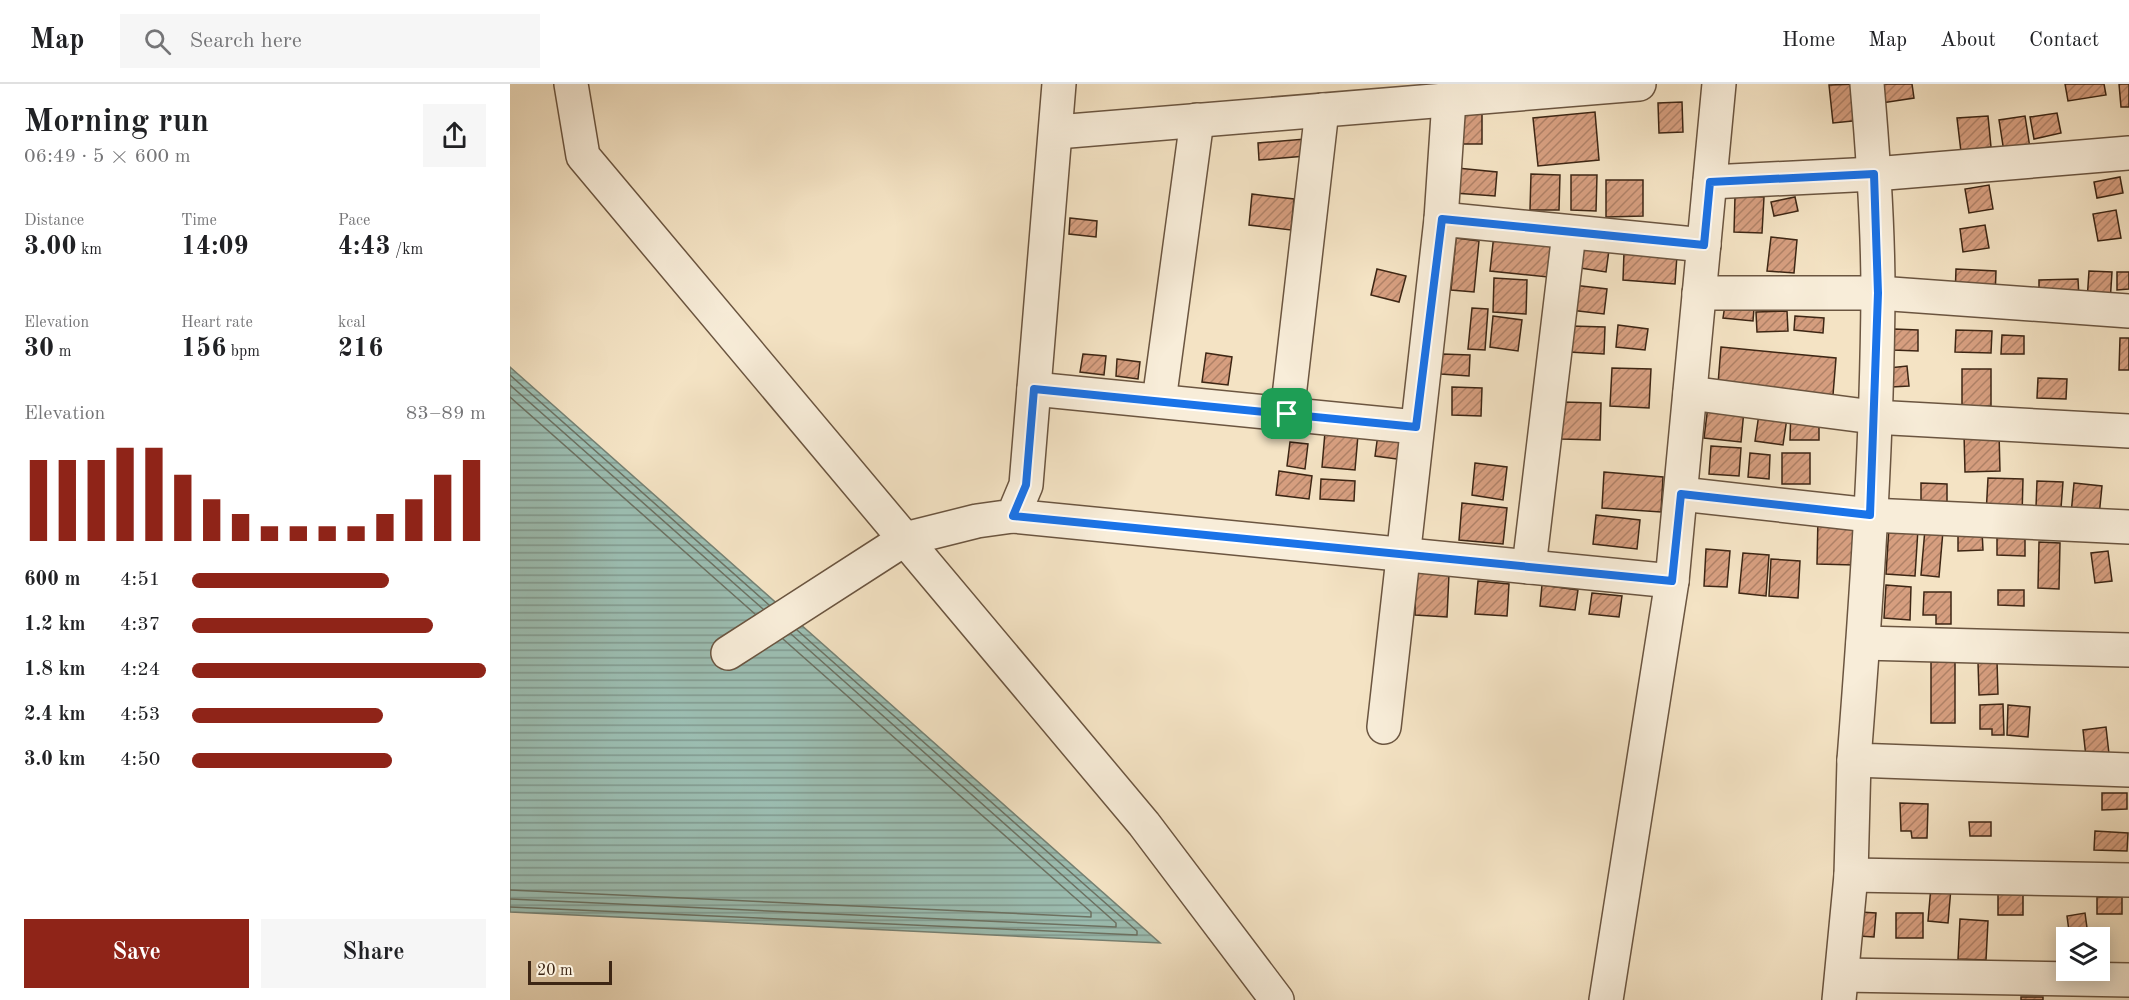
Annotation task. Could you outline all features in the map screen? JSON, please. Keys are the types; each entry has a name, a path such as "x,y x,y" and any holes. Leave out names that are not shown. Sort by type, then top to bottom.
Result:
{"street":[{"path":"571,84 583,156 1144,824 1276,1000"},
{"path":"1013,516 1026,485 1057,132 1059,84"},
{"path":"1057,132 1639,84"},
{"path":"1606,1000 1672,581 1719,84"},
{"path":"1867,84 1874,174 1878,293 1870,515 1854,760 1851,875 1841,988 2129,980"},
{"path":"1384,727 1416,427 1442,219 1449,100"},
{"path":"1287,414 1322,110"},
{"path":"1159,401 1197,120"},
{"path":"1710,182 1874,174 2129,153"},
{"path":"1442,219 1704,245"},
{"path":"1529,567 1569,233"},
{"path":"1699,293 1878,293 2129,311"},
{"path":"1034,389 1416,427"},
{"path":"1690,393 1873,417 2129,431"},
{"path":"1681,494 1870,515 2129,526"},
{"path":"728,653 905,539 977,521 1013,516 1672,581"},
{"path":"1863,643 2129,650"},
{"path":"1854,760 2129,770"},
{"path":"1851,875 2129,880"}],"water":[{"path":"510,367 1160,943 510,912"}],"building":[{"path":"1859,84 1862,120 1833,123 1829,85"},
{"path":"1879,84 1912,84 1914,98 1882,103"},
{"path":"2065,84 2104,84 2106,95 2068,101"},
{"path":"2119,84 2129,84 2129,107 2121,107"},
{"path":"1682,102 1683,132 1659,133 1658,103"},
{"path":"1595,112 1599,160 1538,166 1533,118"},
{"path":"1460,113 1482,113 1482,144 1460,144"},
{"path":"2057,113 2061,133 2034,139 2030,117"},
{"path":"1988,116 1991,147 1961,152 1957,118"},
{"path":"2025,116 2030,148 2004,152 1999,120"},
{"path":"1305,139 1306,156 1259,160 1258,143"},
{"path":"1457,168 1497,172 1495,196 1454,193"},
{"path":"1531,174 1560,175 1559,210 1530,210"},
{"path":"1571,175 1597,175 1596,211 1571,210"},
{"path":"2120,177 2123,193 2097,198 2094,182"},
{"path":"1606,180 1643,180 1643,216 1606,217"},
{"path":"1989,185 1993,209 1969,213 1965,189"},
{"path":"1252,194 1294,199 1291,230 1249,225"},
{"path":"1735,196 1764,197 1762,233 1734,232"},
{"path":"1795,197 1798,211 1774,216 1771,202"},
{"path":"2116,210 2121,238 2098,241 2093,214"},
{"path":"1070,218 1097,221 1096,237 1069,234"},
{"path":"1985,225 1989,248 1963,252 1960,229"},
{"path":"1494,234 1552,240 1548,277 1490,271"},
{"path":"1771,237 1797,240 1794,273 1767,271"},
{"path":"1456,238 1479,241 1474,292 1451,290"},
{"path":"1577,246 1609,250 1606,272 1574,267"},
{"path":"1624,252 1677,255 1675,284 1623,280"},
{"path":"1377,269 1406,276 1399,302 1371,295"},
{"path":"1956,269 1996,271 1995,298 1955,297"},
{"path":"2089,271 2112,272 2110,303 2087,301"},
{"path":"2117,272 2129,272 2129,289 2117,290"},
{"path":"1494,278 1527,280 1526,314 1493,312"},
{"path":"2078,279 2079,298 2039,299 2039,280"},
{"path":"1573,285 1607,289 1604,314 1570,310"},
{"path":"1725,305 1754,308 1753,321 1723,318"},
{"path":"1472,308 1488,309 1485,350 1468,349"},
{"path":"1787,311 1788,331 1757,332 1756,312"},
{"path":"1493,316 1522,320 1518,351 1490,347"},
{"path":"1795,316 1824,318 1823,333 1794,330"},
{"path":"1618,325 1648,329 1645,350 1616,347"},
{"path":"1571,326 1605,327 1604,354 1569,352"},
{"path":"1894,329 1918,330 1918,351 1893,350"},
{"path":"1956,330 1992,331 1991,353 1955,352"},
{"path":"2002,335 2024,336 2024,354 2001,354"},
{"path":"2120,338 2129,338 2129,370 2119,370"},
{"path":"1721,347 1836,358 1833,395 1718,384"},
{"path":"1206,353 1232,357 1228,385 1202,382"},
{"path":"1083,354 1106,356 1104,375 1080,372"},
{"path":"1442,354 1470,355 1469,376 1441,374"},
{"path":"1117,359 1140,362 1138,379 1116,376"},
{"path":"1907,366 1909,386 1891,387 1889,368"},
{"path":"1612,368 1651,369 1649,408 1610,406"},
{"path":"1962,369 1991,369 1991,406 1962,406"},
{"path":"2038,378 2067,379 2066,399 2037,398"},
{"path":"1452,387 1482,388 1481,416 1452,415"},
{"path":"1562,402 1601,403 1600,440 1561,439"},
{"path":"1708,406 1744,410 1741,442 1704,438"},
{"path":"1791,410 1819,411 1819,440 1790,440"},
{"path":"1759,414 1787,418 1783,445 1755,441"},
{"path":"1325,432 1358,435 1355,470 1322,467"},
{"path":"1999,433 2000,471 1965,472 1964,434"},
{"path":"1378,434 1407,438 1404,460 1375,456"},
{"path":"1290,442 1308,444 1305,469 1287,466"},
{"path":"1711,446 1741,448 1739,476 1709,474"},
{"path":"1750,453 1770,455 1769,479 1748,477"},
{"path":"1782,453 1810,453 1810,484 1782,484"},
{"path":"1475,463 1507,467 1503,500 1472,495"},
{"path":"1279,471 1312,476 1309,499 1276,495"},
{"path":"1604,472 1663,477 1661,512 1602,508"},
{"path":"1988,478 2023,479 2022,517 1986,515"},
{"path":"1321,479 1355,481 1354,501 1320,499"},
{"path":"2037,481 2063,482 2061,508 2036,507"},
{"path":"1921,483 1947,484 1947,503 1921,503"},
{"path":"2074,483 2102,486 2099,516 2071,514"},
{"path":"1462,503 1507,508 1503,544 1459,540"},
{"path":"1596,515 1640,520 1637,549 1593,544"},
{"path":"1818,517 1856,518 1854,565 1817,564"},
{"path":"1889,527 1918,529 1915,576 1886,574"},
{"path":"1925,529 1943,531 1939,577 1921,575"},
{"path":"1982,531 1983,550 1958,551 1958,532"},
{"path":"1997,535 2025,536 2025,556 1997,555"},
{"path":"2039,542 2060,543 2059,589 2038,588"},
{"path":"1706,549 1730,551 1727,587 1704,586"},
{"path":"2108,551 2112,581 2095,583 2091,553"},
{"path":"1743,553 1769,555 1766,596 1739,593"},
{"path":"1771,559 1800,561 1798,598 1769,596"},
{"path":"1416,572 1449,574 1447,617 1415,615"},
{"path":"1478,581 1509,584 1507,616 1475,614"},
{"path":"1542,585 1578,590 1575,610 1540,606"},
{"path":"1886,585 1911,587 1910,620 1884,618"},
{"path":"1998,590 2024,590 2024,606 1998,605"},
{"path":"1924,592 1951,592 1951,624 1936,624 1936,615 1923,615"},
{"path":"1592,593 1622,596 1619,617 1589,614"},
{"path":"1997,661 1998,694 1979,695 1978,662"},
{"path":"1931,662 1955,662 1955,723 1931,723"},
{"path":"2003,704 2004,735 1992,735 1992,729 1980,729 1980,705"},
{"path":"2008,705 2030,707 2028,737 2007,735"},
{"path":"2106,727 2109,754 2086,757 2083,730"},
{"path":"2102,793 2127,793 2127,809 2102,810"},
{"path":"1900,803 1928,804 1927,838 1912,838 1911,831 1901,831"},
{"path":"1969,822 1991,822 1991,836 1970,836"},
{"path":"2095,831 2128,833 2127,851 2094,850"},
{"path":"1931,886 1951,888 1948,923 1928,921"},
{"path":"2023,888 2023,915 1998,915 1998,889"},
{"path":"2097,897 2122,897 2122,914 2097,914"},
{"path":"1860,912 1876,913 1874,937 1859,936"},
{"path":"1896,913 1923,913 1923,938 1896,938"},
{"path":"2085,913 2087,927 2068,927 2067,916"},
{"path":"1960,919 1988,921 1986,960 1958,959"},
{"path":"2021,997 2043,997 2043,1000 2021,1000"}],"route":[{"path":"1874,174 1878,293 1870,515 1681,494 1672,581 1013,516 1026,485 1034,389 1287,414 1416,427 1442,219 1704,245 1710,182 1874,174"}]}
